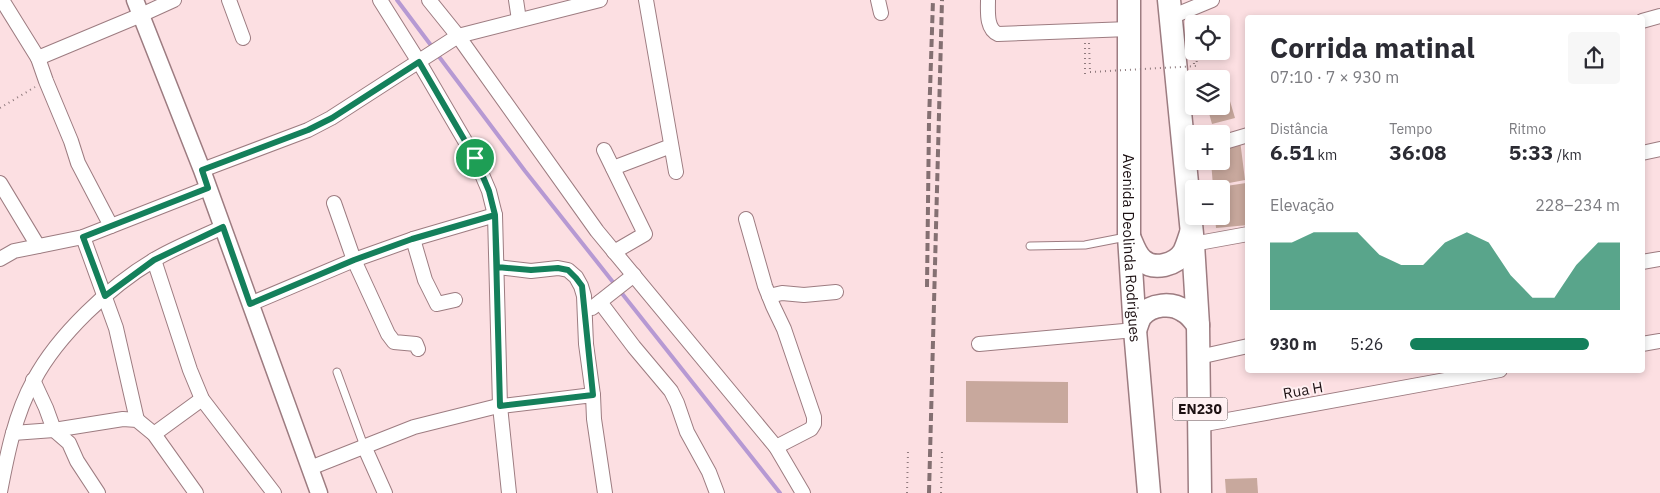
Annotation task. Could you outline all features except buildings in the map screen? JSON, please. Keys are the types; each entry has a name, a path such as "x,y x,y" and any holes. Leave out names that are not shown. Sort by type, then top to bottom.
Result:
{"highway":[{"name":"Avenida Deolinda Rodrigues","path":"1129,0 1129,236 1149,493"},
{"name":"EN230","path":"1170,9 1185,125"},
{"name":"EN230","path":"1190,170 1198,325 1200,493"},
{"path":"1129,236 1134,249 1142,260 1150,264 1161,265 1172,263 1183,253 1192,239"},
{"path":"1135,330 1140,316 1159,306 1172,306 1183,309 1198,325"}],"street":[{"path":"2,0 38,58 71,140 78,163 110,226"},
{"path":"38,58 138,8 174,0"},
{"path":"229,0 244,38"},
{"path":"380,0 423,59 483,173 495,215 500,406 509,493"},
{"path":"429,0 458,36 630,277 776,447 803,493"},
{"path":"516,0 519,20"},
{"path":"202,170 308,130 332,118 458,36 600,0"},
{"path":"646,0 676,172"},
{"path":"988,0 990,26 998,34 1129,30"},
{"path":"1170,9 1212,0"},
{"path":"138,8 202,170 319,493"},
{"path":"1645,20 1660,16"},
{"path":"1230,140 1245,136"},
{"path":"613,168 671,146"},
{"path":"1645,152 1660,148"},
{"path":"604,150 645,234 614,252"},
{"path":"0,183 38,246"},
{"path":"0,259 14,251 83,237 208,188"},
{"path":"334,203 354,260 394,342 416,344 418,349"},
{"path":"250,304 354,260 412,239 495,215"},
{"path":"746,219 769,296 784,328 814,416 814,424 811,429 776,447"},
{"path":"0,492 13,433 33,380 65,334 105,296 154,260 223,227"},
{"path":"1192,239 1245,234"},
{"path":"83,237 116,328 137,420"},
{"path":"412,239 425,280 437,304 455,300"},
{"path":"1645,262 1660,259"},
{"path":"154,260 190,370 202,399 274,493"},
{"path":"497,267 531,270 558,268 568,270 582,286 594,419 605,493"},
{"path":"585,312 630,277"},
{"path":"769,296 782,293 804,295 836,292"},
{"path":"603,299 634,347 671,391 687,432 709,472 717,493"},
{"path":"979,344 1135,330"},
{"path":"1645,344 1660,341"},
{"path":"1199,357 1245,347"},
{"name":"Rua H","path":"1200,425 1484,373"},
{"path":"33,380 54,430 69,444 77,461 98,493"},
{"path":"310,468 414,427 500,406 593,395"},
{"path":"154,434 202,399"},
{"path":"13,433 54,430 122,419 137,420 154,434 196,493"},
{"path":"364,446 385,493"}],"lane":[{"path":"1030,246 1085,245 1129,236"},
{"path":"337,372 364,446"}],"path":[{"path":"1084,42 1085,75"},
{"path":"1089,43 1090,72 1197,66 1197,60"},
{"path":"1194,60 1194,64"},
{"path":"0,108 46,81"},
{"path":"907,493 908,451"},
{"path":"941,493 942,451"}],"waterway":[{"path":"397,0 433,48"},
{"path":"437,54 525,171 780,493"}],"railway":[{"path":"927,287 933,0"},
{"path":"929,493 942,0"}],"route":[{"path":"475,158 419,62 332,118 308,130 281,142 202,170 208,188 83,237 105,296 154,260 223,227 250,304 354,260 412,239 495,215 500,406 593,395 586,344 582,286 568,270 558,268 531,270 497,267 495,215 483,173 475,158"}]}
